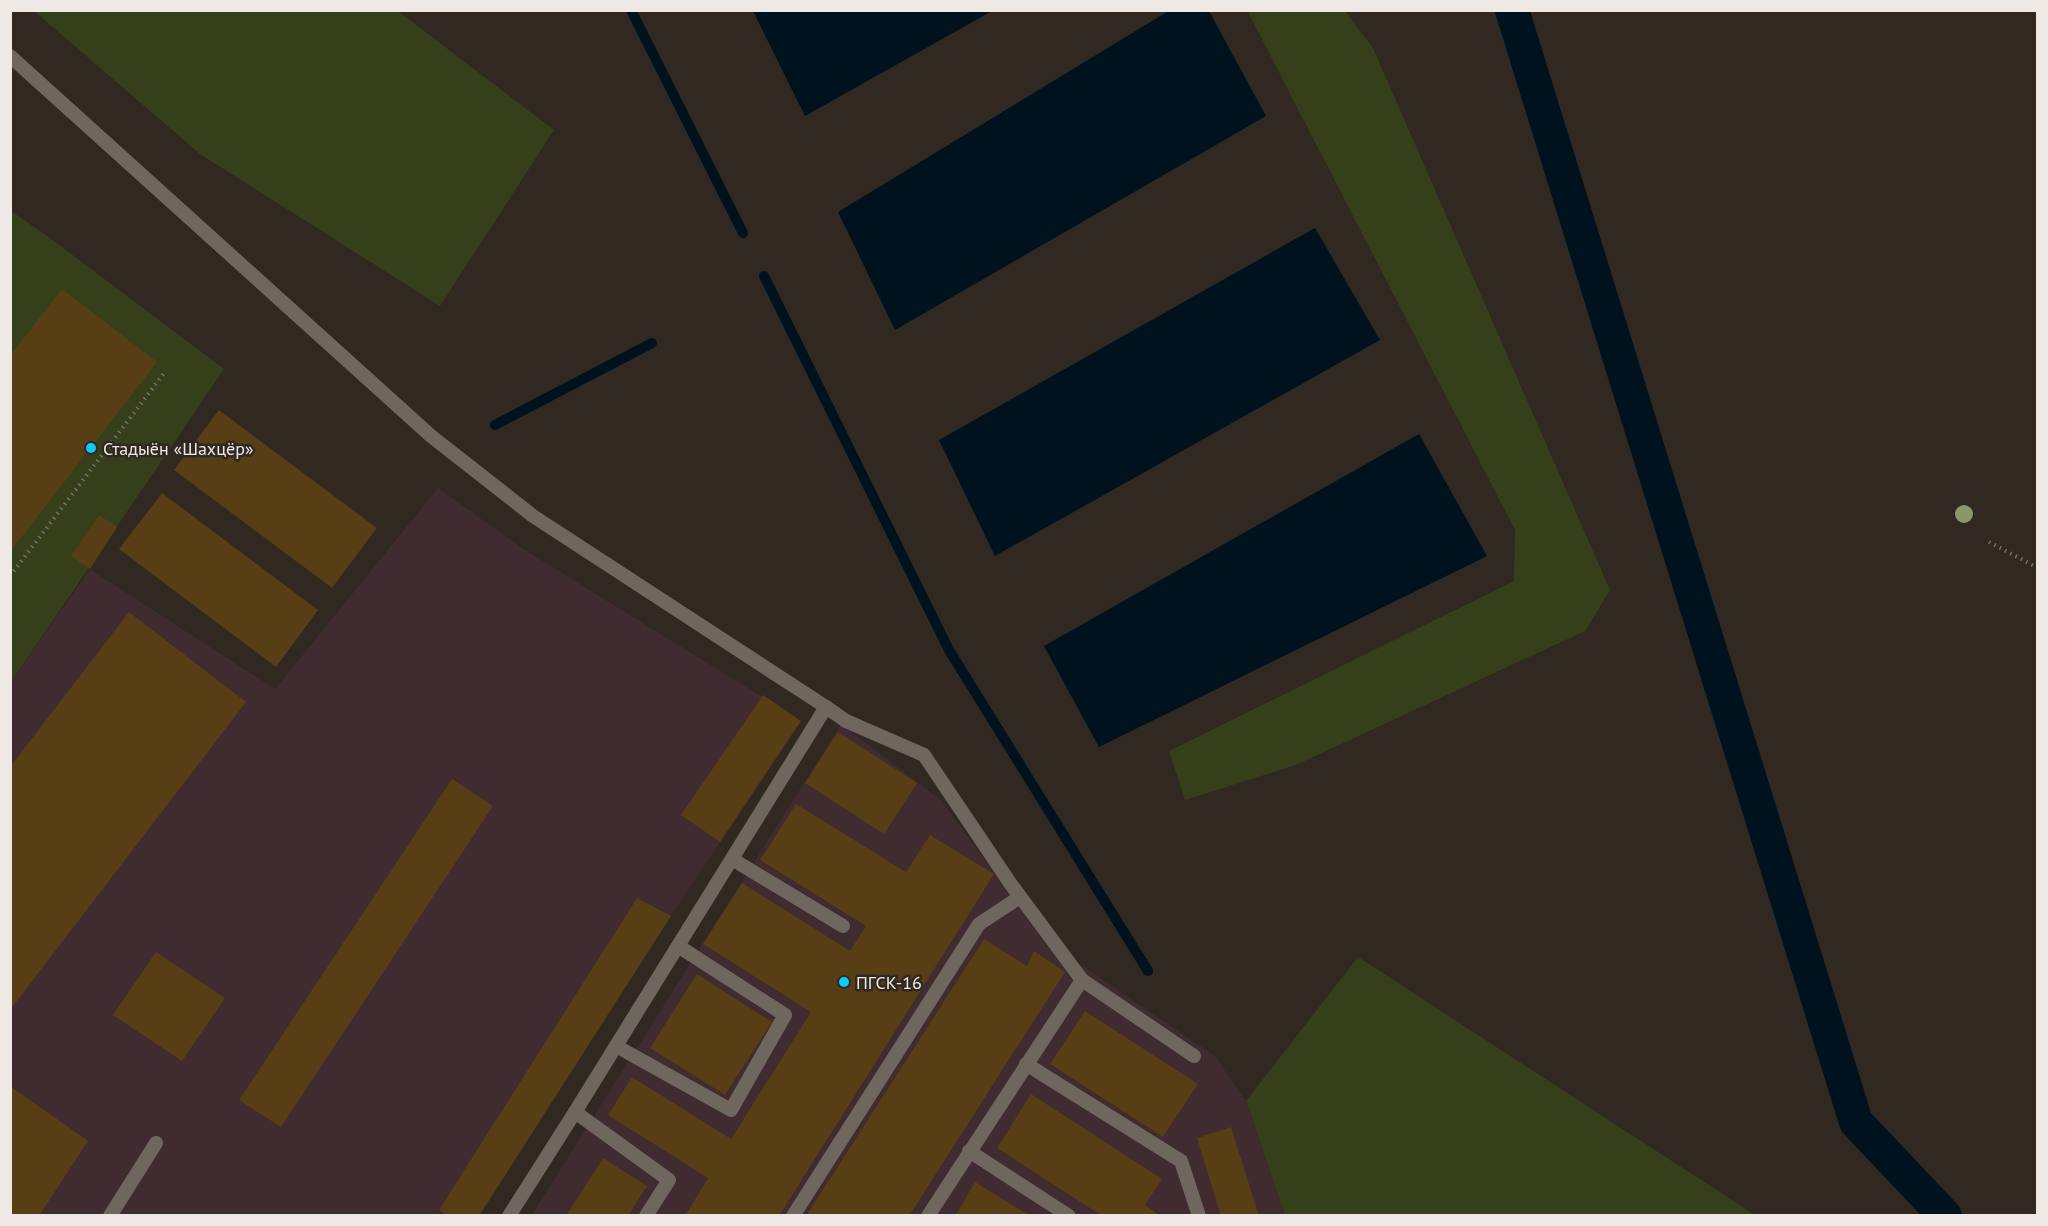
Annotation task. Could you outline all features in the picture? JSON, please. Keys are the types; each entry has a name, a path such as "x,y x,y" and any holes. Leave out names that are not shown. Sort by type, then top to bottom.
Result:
{"lane":[{"path":"10,56 431,436 533,516 846,721 924,754 1020,897 1082,980 1194,1056"},
{"path":"509,1215 826,707"},
{"path":"732,859 843,926"},
{"path":"793,1215 979,924 1020,897"},
{"path":"616,1046 730,1110 785,1015 678,946"},
{"path":"928,1215 1082,980"},
{"path":"1026,1064 1181,1161 1199,1215"},
{"path":"575,1112 669,1180 646,1215"},
{"path":"110,1215 156,1143"},
{"path":"969,1151 1069,1215"}],"path":[{"path":"10,576 165,372"},
{"path":"1989,542 2037,568"}],"shaded area":[{"path":"438,488 525,550 801,721 671,916 479,1215 11,1216 11,682 90,569 275,689"},
{"path":"841,724 941,800 1043,939 1215,1056 1246,1101 1285,1215 531,1216"}],"green space":[{"path":"1250,10 1345,11 1373,48 1610,590 1585,631 1296,765 1185,800 1169,751 1514,581 1515,530 1249,14"},
{"path":"34,11 398,11 554,130 440,306 200,154"},
{"name":"Стадыён «Шахцёр»","path":"11,211 224,369 11,682"},
{"path":"1358,957 1755,1215 1285,1215 1246,1101"}],"water":[{"path":"1170,10 1209,11 1266,116 895,330 838,212"},
{"path":"753,11 992,11 805,116"},
{"path":"1315,228 1380,340 995,556 939,440"},
{"path":"1419,434 1487,556 1099,747 1044,646"}],"building":[{"path":"62,289 157,362 10,552 10,356"},
{"path":"219,410 377,528 332,588 174,470"},
{"path":"162,493 318,610 276,667 119,549"},
{"path":"99,515 117,527 90,569 71,556"},
{"path":"129,612 246,702 10,1010 10,767"},
{"path":"763,695 801,721 720,842 681,815"},
{"path":"838,732 917,783 884,834 805,783"},
{"path":"452,779 493,806 281,1127 239,1100"},
{"name":"ПГСК-16","path":"796,804 906,872 930,835 994,874 779,1216 685,1216 708,1178 608,1115 632,1077 731,1139 811,1012 703,944 742,883 850,951 866,926 760,860"},
{"path":"637,898 671,916 479,1216 449,1216 439,1210"},
{"path":"984,939 1027,966 1034,951 1065,972 909,1216 806,1216"},
{"path":"156,952 225,998 182,1061 113,1015"},
{"path":"697,974 772,1022 725,1095 650,1048"},
{"path":"1085,1011 1198,1084 1163,1137 1050,1064"},
{"path":"10,1086 88,1141 39,1216 10,1216"},
{"path":"1031,1094 1162,1179 1145,1205 1161,1216 1102,1216 997,1148"},
{"path":"1231,1127 1259,1216 1221,1216 1197,1138"},
{"path":"603,1158 647,1186 628,1216 566,1216"},
{"path":"975,1182 1030,1216 955,1216"}],"waterway":[{"path":"631,10 743,233"},
{"path":"1512,10 1856,1122 1945,1216"},
{"path":"764,276 949,650 1148,971"},
{"path":"495,425 652,343"}],"place":[{"name":"Стадыён «Шахцёр»","path":"91,448"},
{"name":"ПГСК-16","path":"844,982"}]}
